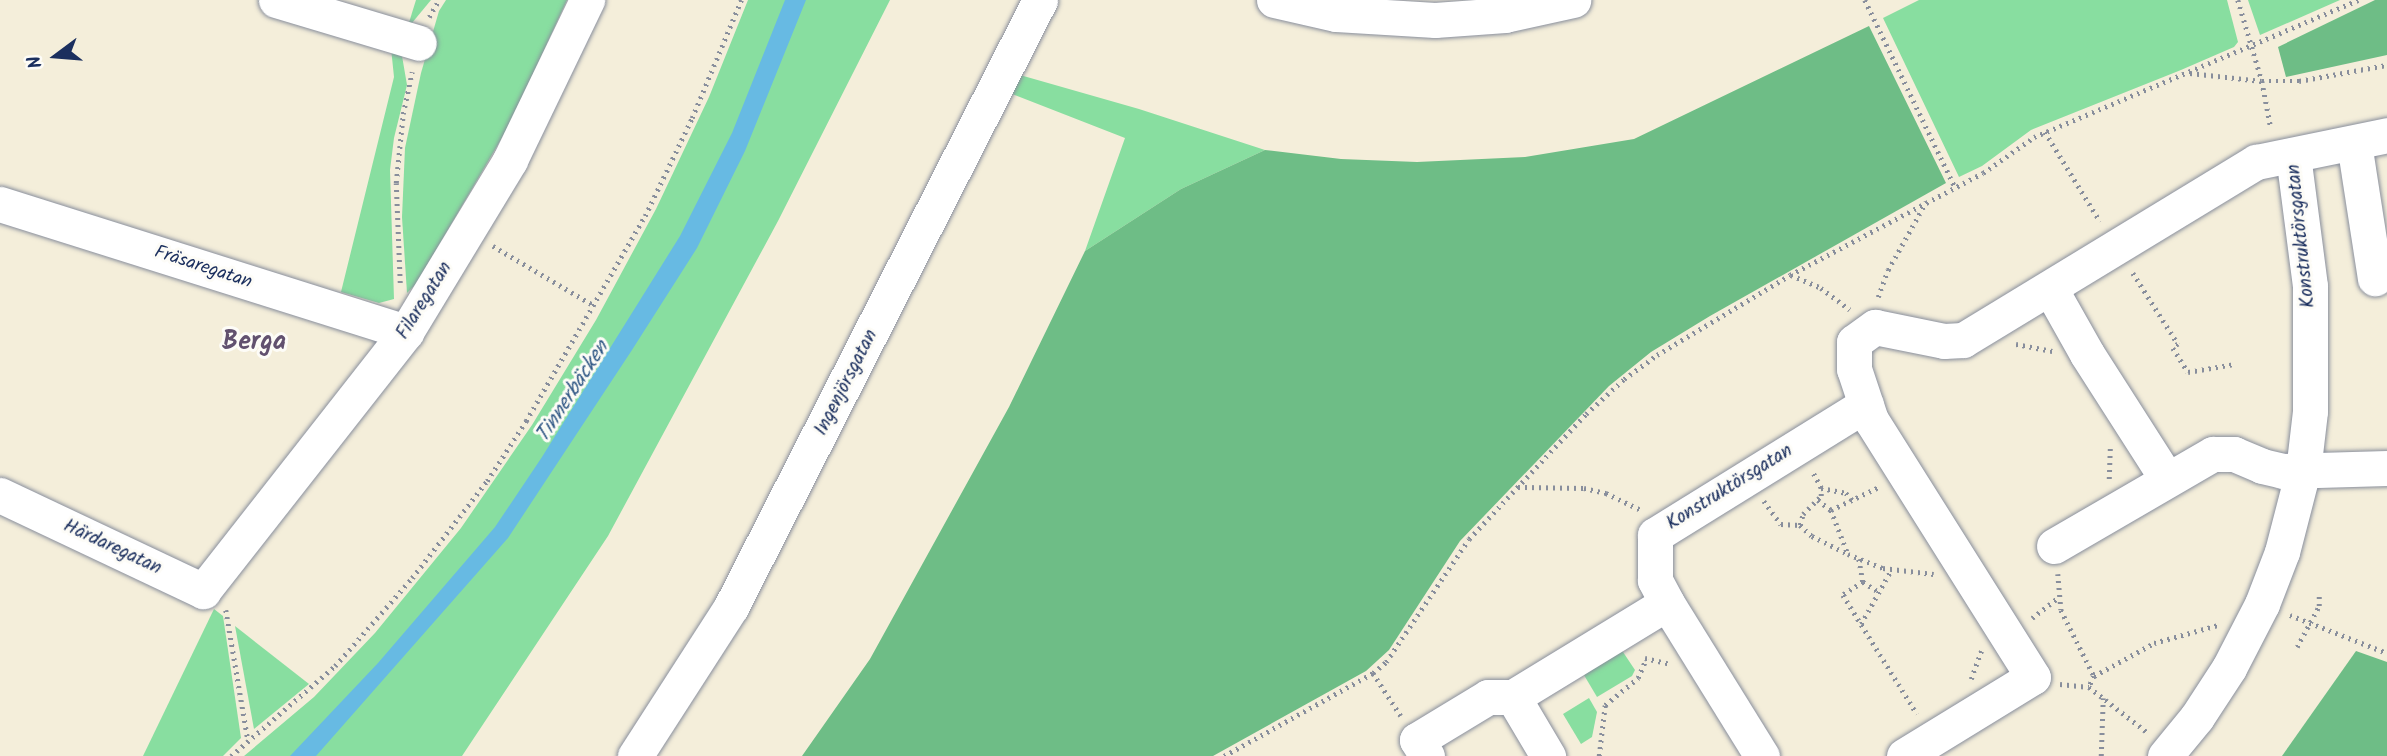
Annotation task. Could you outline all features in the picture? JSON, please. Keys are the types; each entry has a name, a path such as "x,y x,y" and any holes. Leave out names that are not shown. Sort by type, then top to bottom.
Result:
{"street":[{"path":"276,0 419,43"},
{"name":"Filaregatan","path":"217,573 406,332 510,160 587,0"},
{"name":"Ingenjörsgatan","path":"635,756 737,595 1041,0"},
{"path":"1274,0 1335,14 1435,20 1505,15 1573,0"},
{"path":"2285,156 2371,139 2375,278"},
{"name":"Konstruktörsgatan","path":"1865,334 1875,327 1944,341 1963,340 2051,289 2256,162 2285,156 2310,286 2311,411 2303,471 2282,552 2259,611 2229,668 2168,753"},
{"name":"Fräsaregatan","path":"0,204 406,332"},
{"path":"2051,289 2087,354 2167,479"},
{"path":"1865,334 1854,342 1854,369 1871,420 2033,677 1930,740"},
{"name":"Konstruktörsgatan","path":"1762,756 1655,580 1655,535 1866,404"},
{"path":"2054,545 2213,454 2223,452 2262,466 2303,471 2387,468"},
{"name":"Härdaregatan","path":"0,495 202,591 217,573"},
{"path":"1422,748 1489,697 1513,697 1667,603"},
{"path":"1513,697 1548,756"}],"path":[{"path":"406,332 398,269 396,183 403,114 419,43 439,0"},
{"path":"232,756 306,695 335,666 412,578 487,481 595,306 645,216 692,118 741,0"},
{"path":"1865,0 1955,187"},
{"path":"2238,0 2285,156"},
{"path":"1223,756 1373,673 1386,662 1469,539 1517,486 1623,379 1698,329 1790,275 1983,173 2045,132 2358,0"},
{"path":"2189,73 2300,82 2387,65"},
{"path":"2045,132 2178,344 2173,348 2188,372 2235,364"},
{"path":"1865,334 1867,320 1888,270 1927,201"},
{"path":"469,231 595,306"},
{"path":"1790,275 1821,288 1849,308 1865,334"},
{"path":"1982,330 2006,342 2042,351 2087,354"},
{"path":"2107,514 2112,393"},
{"path":"1797,446 1821,488 1818,500 1803,514 1800,525"},
{"path":"1831,510 1853,501 1903,471"},
{"path":"1749,477 1774,518 1781,524 1800,525 1812,536 1859,559 1891,570 1946,574 1966,570"},
{"path":"1517,486 1584,488 1606,493 1636,507 1666,528"},
{"path":"1821,488 1846,493 1853,501"},
{"path":"1818,500 1831,510 1848,554"},
{"path":"1859,559 1863,582 1879,592"},
{"path":"1861,624 1891,570"},
{"path":"217,573 235,653 248,741"},
{"path":"1863,582 1843,595 1930,740"},
{"path":"2297,647 2319,607 2319,595"},
{"path":"2059,597 2061,610 2094,676"},
{"path":"2089,687 2094,676 2154,643 2259,611 2311,623 2387,653"},
{"path":"1930,740 1994,614"},
{"path":"1625,629 1646,659 1680,666 1706,665"},
{"path":"1598,756 1605,705 1638,678 1646,659"},
{"path":"1373,673 1422,748"},
{"path":"2033,677 2055,684 2089,687 2168,753"},
{"path":"2101,756 2103,698"}],"green space":[{"path":"416,0 431,0 407,29"},
{"path":"446,0 567,0 510,124 416,284 407,293 402,217 405,148 421,73 439,11"},
{"path":"748,0 890,0 778,221 608,536 462,756 244,756 314,697 375,633 461,528 532,425 596,320 656,209 709,97"},
{"path":"1919,0 2227,0 2238,42 2234,47 2181,70 2031,130 1982,166 1959,177 1883,18"},
{"path":"2248,0 2340,0 2260,35"},
{"path":"2375,0 2387,0 2387,55 2286,77 2278,47"},
{"path":"1869,26 1946,183 1710,316 1651,352 1609,386 1460,541 1389,650 1366,671 1213,756 802,756 870,659 1009,407 1085,251 1181,189 1265,150 1341,159 1417,162 1525,157 1634,139"},
{"path":"391,48 401,50 407,85 394,138 390,170 394,299 379,303 341,292 394,77"},
{"path":"1020,75 1139,109 1265,150 1181,189 1085,251 1125,138 1012,94"},
{"path":"214,609 223,616 241,738 223,756 143,756"},
{"path":"235,626 309,684 254,729"},
{"path":"1619,646 1635,670 1632,676 1597,697 1581,670"},
{"path":"2356,651 2387,662 2387,756 2282,756"},
{"path":"1589,698 1597,712 1592,737 1581,744 1563,714"}],"water":[{"path":"785,0 806,0 745,151 697,248 632,350 508,538 316,756 290,756 378,663 495,527 542,457 680,236 732,133"}],"district":[{"name":"Berga","path":"254,343"}],"water label":[{"name":"Tinnerbäcken","path":"573,392"}]}
